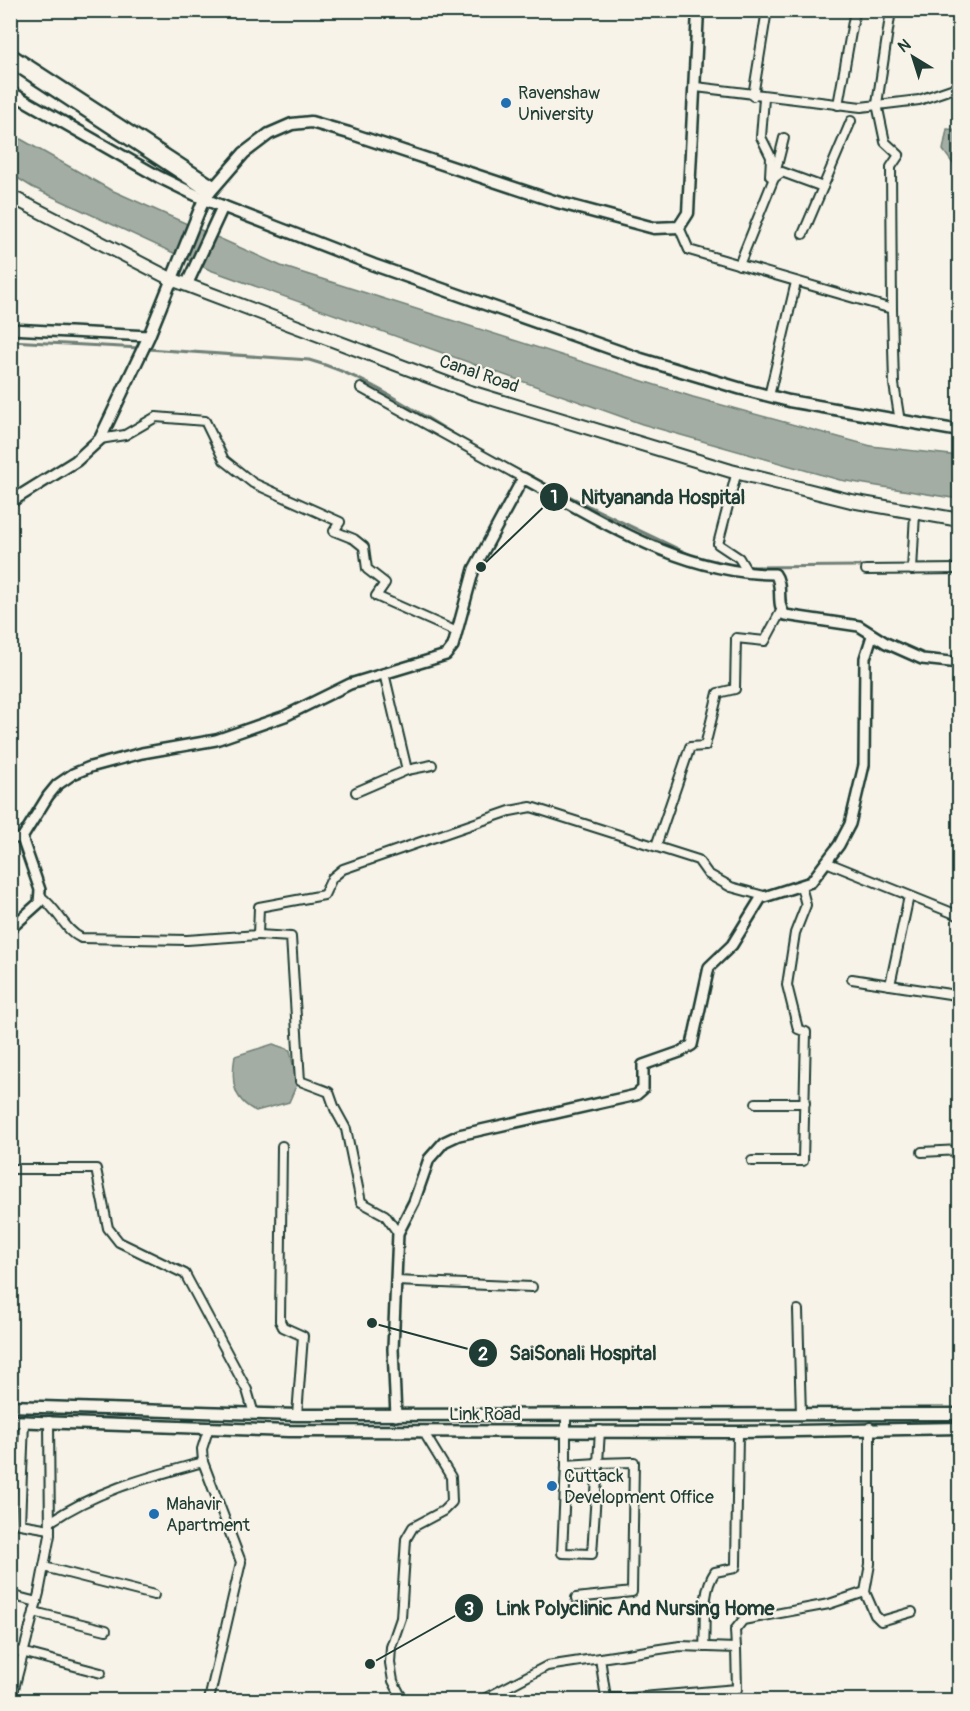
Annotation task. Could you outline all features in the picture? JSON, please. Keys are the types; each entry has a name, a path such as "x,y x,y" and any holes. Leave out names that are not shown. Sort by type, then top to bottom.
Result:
{"main road":[{"path":"10,502 76,462 100,439 148,339 195,215 209,192 244,153 269,134 292,124 311,122 557,202 654,228 679,227 688,213 698,10"},
{"path":"10,92 119,155 209,192 223,206 490,307 641,359 769,396 900,422 960,431"},
{"name":"Canal Road","path":"10,196 173,275 187,284 470,392 737,471 851,501 960,520"},
{"path":"187,284 223,206"},
{"name":"Link Road","path":"10,1406 396,1416 960,1414"},
{"path":"220,1427 222,1413"},
{"name":"Link Road","path":"10,1421 289,1431 738,1432 870,1427 960,1428"}],"street":[{"path":"753,96 767,10"},
{"path":"838,105 855,10"},
{"path":"891,10 877,104 885,142 899,155 891,167 894,384 900,422"},
{"path":"10,53 209,192"},
{"path":"10,62 209,192"},
{"path":"696,87 764,98 861,107 919,100 960,86"},
{"path":"764,98 761,137 771,157 770,176 774,178"},
{"path":"803,234 851,121"},
{"path":"739,265 774,178 784,138"},
{"path":"774,178 782,172 823,187"},
{"path":"679,227 689,250 892,309"},
{"path":"769,396 796,282"},
{"path":"10,329 148,339"},
{"path":"361,388 666,554 708,568 775,574 778,578 781,611 765,641 736,638 735,689 718,693 705,746 690,747 656,846"},
{"path":"100,439 125,435 156,417 204,421 224,460 253,483 340,522 334,531 354,539 364,547 367,569 385,583 376,596 457,632"},
{"path":"737,471 718,541 722,548 735,556 748,573"},
{"path":"398,1233 385,1215 361,1202 346,1129 329,1092 300,1081 291,937 258,935 187,940 81,938 69,931 56,909 40,896 22,838 57,784 73,774 142,753 216,740 285,716 350,684 446,655 453,646 474,570 523,478"},
{"path":"912,570 915,513"},
{"path":"866,570 960,569"},
{"path":"781,611 785,615 859,626 872,636 922,659 960,663"},
{"path":"258,935 259,907 324,895 328,892 332,878 343,869 520,808 531,807 698,860 708,874 731,887 764,896 811,882 850,824 860,786 864,765 865,658 872,636"},
{"path":"384,673 407,770"},
{"path":"356,792 407,770 432,765"},
{"path":"10,839 22,838"},
{"path":"826,862 960,916"},
{"path":"752,1161 803,1161 806,1032 798,1029 787,985 795,933 806,904 801,886"},
{"path":"10,929 35,909 40,896"},
{"path":"396,1416 393,1349 398,1233 414,1202 429,1159 435,1150 450,1137 640,1093 643,1089 643,1065 680,1052 692,1045 709,967 732,945 764,896"},
{"path":"890,985 909,896"},
{"path":"852,980 956,994"},
{"path":"756,1103 805,1103"},
{"path":"282,1146 280,1321 283,1327 303,1336 297,1415"},
{"path":"922,1152 960,1150"},
{"path":"10,1169 96,1169 108,1228 119,1242 185,1274 247,1390 254,1414"},
{"path":"396,1281 532,1287"},
{"path":"798,1310 801,1415"},
{"path":"566,1415 562,1553 592,1554 600,1430"},
{"path":"11,1701 37,1602 50,1526 49,1421"},
{"path":"24,1422 20,1524 50,1526 86,1499 127,1483 203,1462"},
{"path":"209,1427 202,1449 203,1462 240,1562 209,1701"},
{"path":"870,1427 870,1564 865,1592 875,1615 881,1621 912,1612"},
{"path":"403,1701 393,1681 390,1663 392,1647 401,1618 406,1539 413,1527 443,1511 452,1502 451,1477 423,1431"},
{"path":"705,1647 707,1589 711,1578 715,1572 730,1570 736,1565 738,1432"},
{"path":"566,1465 634,1462 632,1592 576,1598"},
{"path":"44,1567 154,1595"},
{"path":"600,1658 606,1698 686,1697 738,1689 735,1630 743,1620 829,1604 865,1592"},
{"path":"10,1595 37,1602"},
{"path":"34,1612 106,1630"},
{"path":"482,1701 547,1666 680,1646 736,1648"},
{"path":"10,1649 100,1673"}],"shaded area":[{"path":"947,129 959,130 959,172 943,150"},
{"path":"10,133 109,189 281,266 693,397 871,446 959,456 959,499 840,480 642,424 210,270 32,187 11,174"},
{"path":"273,1044 290,1050 297,1084 289,1102 256,1111 242,1101 235,1088 233,1073 235,1056"}],"waterway":[{"path":"10,341 140,348"},
{"path":"147,349 309,360 331,367 392,397 525,474 695,557"},
{"path":"745,567 960,565"}],"place":[{"name":"Ravenshaw University","path":"506,103"},
{"name":"Nityananda Hospital","path":"481,567"},
{"name":"SaiSonali Hospital","path":"372,1323"},
{"name":"Cuttack Development Office","path":"552,1486"},
{"name":"Mahavir Apartment","path":"154,1514"},
{"name":"Link Polyclinic And Nursing Home","path":"370,1664"}]}
